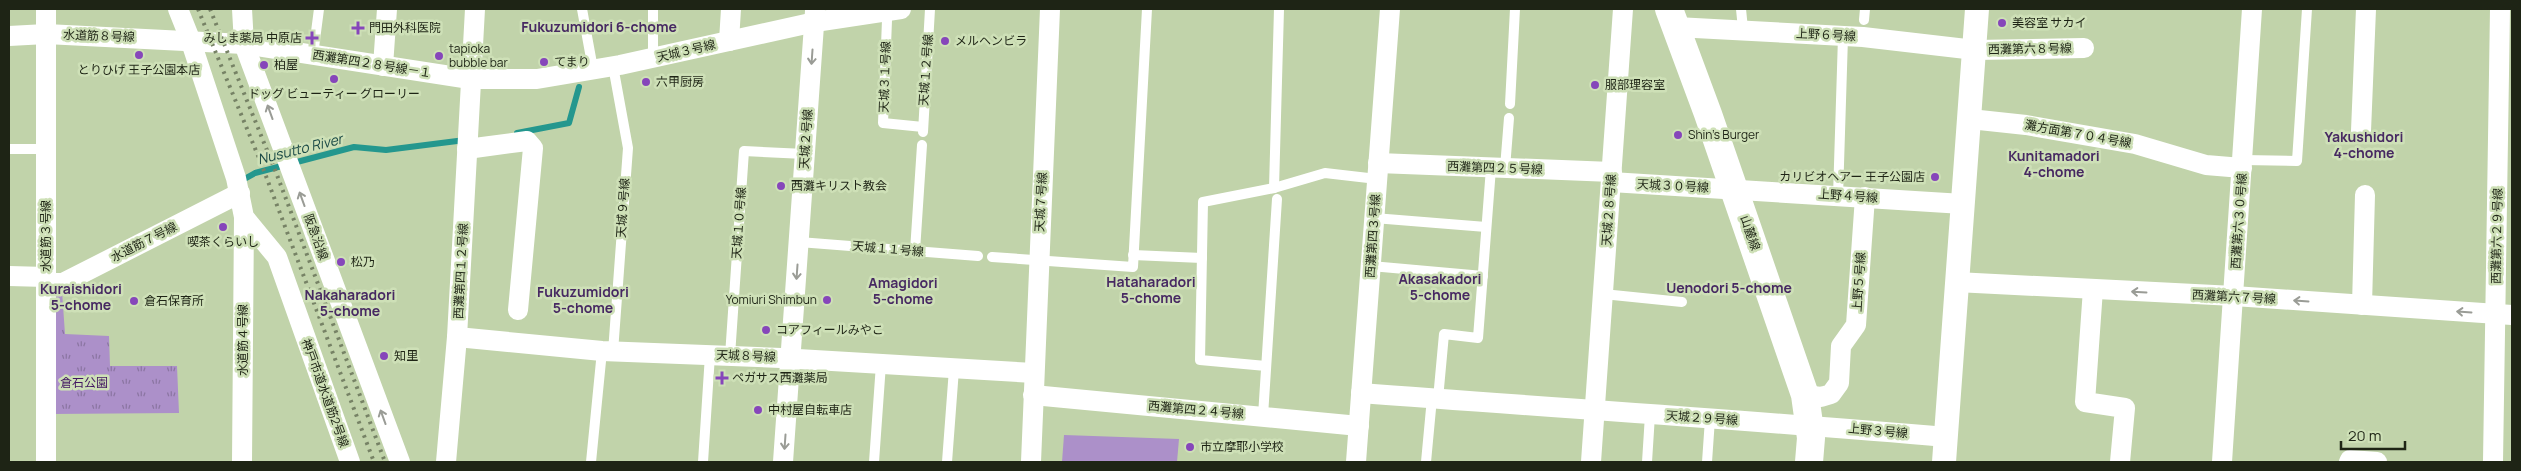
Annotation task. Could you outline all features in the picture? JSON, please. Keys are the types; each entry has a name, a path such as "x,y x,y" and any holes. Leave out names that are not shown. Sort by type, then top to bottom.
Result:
{"main road":[{"name":"山麓線","path":"1672,18 1734,189 1805,395 1809,425 1809,462"}],"street":[{"name":"水道筋３号線","path":"46,9 46,462"},
{"path":"178,9 190,39 239,187 244,217"},
{"name":"阪急沿線","path":"242,9 244,44 400,462"},
{"path":"382,66 387,9"},
{"name":"西灘第四１２号線","path":"446,462 457,337 475,9"},
{"path":"729,41 730,9"},
{"name":"天城７号線","path":"1031,462 1050,9"},
{"name":"西灘第四３号線","path":"1356,462 1390,9"},
{"name":"天城２８号線","path":"1590,462 1623,9"},
{"path":"1944,462 1977,9"},
{"name":"西灘第六３０号線","path":"2222,462 2252,9"},
{"path":"2361,131 2366,9"},
{"name":"西灘第六２９号線","path":"2493,462 2503,418 2504,315 2500,9"},
{"name":"天城３号線","path":"470,79 537,79 613,66 729,41 815,15 894,15"},
{"name":"天城２号線","path":"784,462 815,15"},
{"name":"上野６号線","path":"1672,18 1743,29 1864,37 1975,50"},
{"name":"水道筋８号線","path":"9,36 46,34 190,39 244,44"},
{"name":"西灘第四２８号線－１","path":"244,44 470,79"},
{"name":"西灘第六８号線","path":"1975,50 2084,48"},
{"name":"灘方面第７０４号線","path":"1970,119 2026,125 2135,144 2206,165 2242,164"},
{"path":"467,148 527,141 532,148 518,310"},
{"name":"西灘第四２５号線","path":"1378,171 1498,168 1611,177"},
{"name":"天城３０号線","path":"1611,177 1734,189"},
{"name":"水道筋７号線","path":"9,276 64,283 239,187"},
{"name":"上野４号線","path":"1734,189 1962,204"},
{"path":"2362,305 2366,196"},
{"name":"上野５号線","path":"1805,395 1820,397 1831,394 1838,383 1841,346 1856,326 1864,197"},
{"name":"水道筋４号線","path":"242,462 244,217"},
{"name":"神戸市道水道筋2号線","path":"244,217 277,257 350,462"},
{"name":"西灘第六７号線","path":"1956,282 2234,296 2504,315"},
{"path":"2094,289 2085,402 2124,408 2120,462"},
{"name":"天城８号線","path":"457,337 608,351 790,358 1034,373"},
{"path":"1362,393 1594,411"},
{"name":"西灘第四２４号線","path":"1033,395 1359,426"},
{"name":"天城２９号線","path":"1594,411 1809,425"},
{"name":"上野３号線","path":"1809,425 1946,437"},
{"path":"2350,462 2350,460 2377,462"}],"lane":[{"path":"314,55 318,9"},
{"path":"582,9 593,69"},
{"path":"653,9 653,58"},
{"name":"天城１２号線","path":"923,129 930,9"},
{"path":"992,257 1133,267 1147,9"},
{"path":"1274,188 1279,9"},
{"path":"1510,104 1515,9"},
{"path":"1741,9 1743,29"},
{"path":"1864,20 1865,9"},
{"path":"2242,164 2296,161 2308,9"},
{"name":"天城３１号線","path":"894,15 883,123 923,129"},
{"path":"1838,196 1843,37"},
{"name":"天城９号線","path":"591,462 608,351 628,148 613,66"},
{"path":"1426,462 1444,334 1478,338 1486,227 1509,118"},
{"path":"915,251 922,145"},
{"path":"9,149 46,149"},
{"name":"天城１０号線","path":"720,355 744,151 805,154"},
{"path":"1266,366 1200,360 1203,202 1274,188 1325,173 1378,171"},
{"path":"1263,416 1277,199"},
{"path":"1374,218 1486,227"},
{"name":"天城１１号線","path":"799,242 978,256"},
{"path":"1134,255 1202,258"},
{"path":"1371,266 1483,276"},
{"path":"1603,294 1682,302"},
{"path":"703,462 720,355"},
{"path":"874,462 881,364"},
{"path":"947,462 954,369"},
{"path":"1646,462 1650,415"},
{"path":"1706,462 1710,418"}],"green space":[{"name":"倉石公園","path":"62,291 65,334 109,336 110,366 177,366 179,413 52,414 51,297"},
{"path":"1064,435 1179,439 1177,462 1062,462"}],"waterway":[{"name":"Nusutto River","path":"517,133 569,123 579,87"},
{"name":"Nusutto River","path":"239,182 255,173 354,147 386,150 465,140"}],"railway":[{"path":"198,9 261,163 374,462"},
{"path":"210,9 277,175 385,462"}],"place":[{"name":"美容室 サカイ","path":"2002,23"},
{"name":"門田外科医院","path":"358,28"},
{"name":"みしま薬局 中原店","path":"312,38"},
{"name":"メルヘンビラ","path":"945,41"},
{"name":"とりひげ 王子公園本店","path":"139,55"},
{"name":"tapioka bubble bar","path":"439,56"},
{"name":"てまり","path":"544,62"},
{"name":"柏屋","path":"264,65"},
{"name":"ドッグ ビューティー グローリー","path":"334,79"},
{"name":"六甲厨房","path":"646,82"},
{"name":"服部理容室","path":"1595,85"},
{"name":"Shin's Burger","path":"1678,135"},
{"name":"カリビオヘアー 王子公園店","path":"1935,177"},
{"name":"西灘キリスト教会","path":"781,186"},
{"name":"喫茶くらいし","path":"223,227"},
{"name":"松乃","path":"341,262"},
{"name":"Yomiuri Shimbun","path":"827,300"},
{"name":"倉石保育所","path":"134,301"},
{"name":"コアフィールみやこ","path":"766,330"},
{"name":"知里","path":"384,356"},
{"name":"ペガサス西灘薬局","path":"722,378"},
{"name":"中村屋自転車店","path":"758,410"},
{"name":"市立摩耶小学校","path":"1190,447"}],"district":[{"name":"Fukuzumidori 6-chome","path":"599,27"},
{"name":"Yakushidori 4-chome","path":"2364,146"},
{"name":"Kunitamadori 4-chome","path":"2054,164"},
{"name":"Akasakadori 5-chome","path":"1440,288"},
{"name":"Uenodori 5-chome","path":"1729,288"},
{"name":"Hataharadori 5-chome","path":"1151,290"},
{"name":"Amagidori 5-chome","path":"903,292"},
{"name":"Kuraishidori 5-chome","path":"81,298"},
{"name":"Fukuzumidori 5-chome","path":"583,300"},
{"name":"Nakaharadori 5-chome","path":"350,304"}]}
